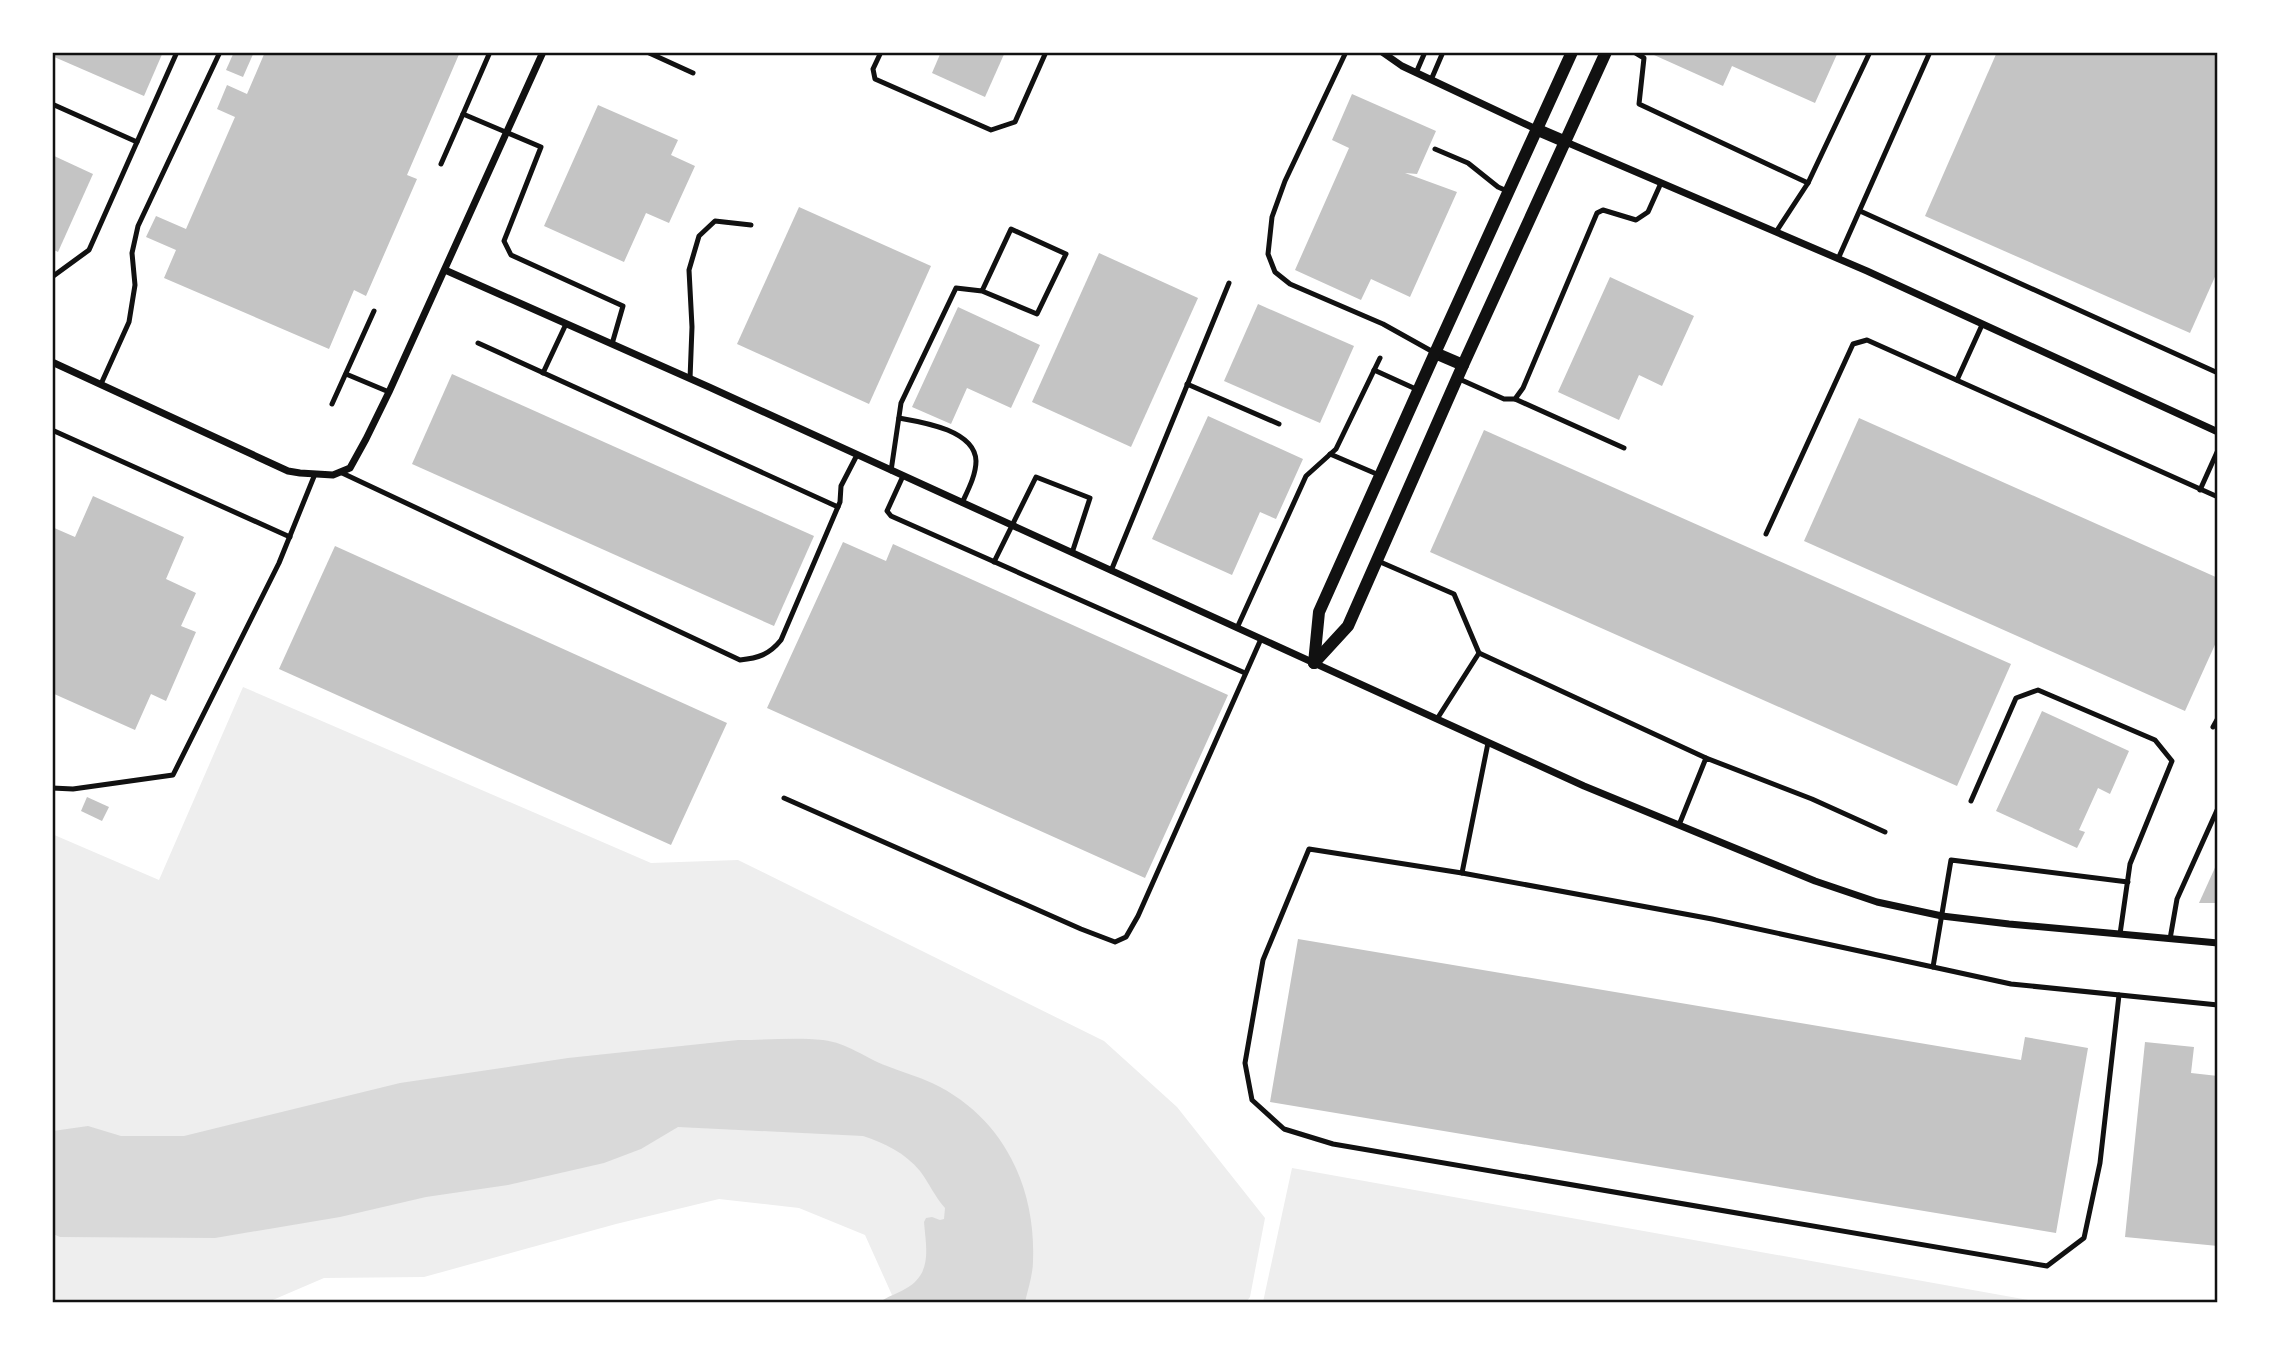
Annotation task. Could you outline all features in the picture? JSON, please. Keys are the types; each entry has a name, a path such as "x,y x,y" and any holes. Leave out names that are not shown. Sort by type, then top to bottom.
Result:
{"street":[{"path":"54,366 101,384 288,471 333,475 350,468 389,392 543,52"},
{"path":"1382,52 1416,73 1538,130 1838,259 2217,432"},
{"path":"1314,663 1319,612 1572,52"},
{"path":"1314,663 1348,626 1457,378 1606,52"},
{"path":"445,270 1584,786 1815,881 1877,902 1942,916 2217,943"},
{"path":"1435,353 1463,365"}],"lane":[{"path":"52,277 89,250 177,52"},
{"path":"101,384 129,321 135,285 132,253 138,226 220,52"},
{"path":"440,164 489,52"},
{"path":"647,52 693,73"},
{"path":"881,52 873,69 875,79 991,130 1015,122 1046,52"},
{"path":"1346,52 1285,181 1272,218 1268,254 1275,272 1290,284 1383,324 1435,353"},
{"path":"1416,73 1425,52"},
{"path":"1430,80 1443,52"},
{"path":"1634,52 1644,58 1639,104 1808,183"},
{"path":"1776,232 1808,183 1870,52"},
{"path":"1838,259 1930,52"},
{"path":"52,104 137,142"},
{"path":"463,114 541,147 503,241 510,255 623,306 612,344"},
{"path":"1435,149 1468,163 1498,187 1509,192"},
{"path":"1515,399 1523,388 1597,214 1603,210 1636,220 1648,212 1661,183"},
{"path":"1860,212 2217,373"},
{"path":"690,379 692,327 689,270 699,236 715,221 751,225"},
{"path":"891,471 901,403 956,288 982,291 1037,314 1066,254 1011,229 982,291"},
{"path":"1111,570 1229,283"},
{"path":"332,404 374,312"},
{"path":"542,373 565,324"},
{"path":"1957,380 1982,325"},
{"path":"1766,534 1853,344 1867,340 2217,498"},
{"path":"478,343 838,507"},
{"path":"1237,628 1306,476 1336,449 1380,358"},
{"path":"1374,370 1418,390"},
{"path":"346,374 389,392"},
{"path":"1457,378 1504,399 1515,399 1624,448"},
{"path":"1187,384 1279,424"},
{"path":"899,418 945,430 972,447 976,458 975,471 962,503"},
{"path":"52,430 290,537"},
{"path":"2200,490 2217,450"},
{"path":"1330,454 1380,476"},
{"path":"340,472 740,660 757,659 772,651 780,640 838,507 841,486 858,455"},
{"path":"52,788 73,789 173,775 279,563 315,474"},
{"path":"903,476 887,510 888,514 1245,673"},
{"path":"994,562 1037,477 1090,498 1072,553"},
{"path":"1377,561 1454,594 1479,653 1706,758 1812,799 1885,832"},
{"path":"784,798 1115,942 1126,937 1138,916 1261,639"},
{"path":"1437,719 1479,653"},
{"path":"1971,801 2017,698 2038,690 2155,740 2172,761 2130,864 2120,934"},
{"path":"2213,727 2217,718"},
{"path":"1462,873 1488,743"},
{"path":"1679,825 1706,758"},
{"path":"2170,939 2177,898 2217,808"},
{"path":"2119,995 2100,1163 2084,1238 2047,1266 1333,1144 1284,1129 1252,1100 1245,1063 1262,960 1309,849 1462,873 1712,919 2011,984 2119,995 2217,1005"},
{"path":"1933,967 1951,860 2128,883"}],"shaded area":[{"path":"243,687 651,863 738,860 1104,1041 1177,1107 1265,1218 1250,1297 1246,1302 887,1302 892,1295 865,1235 799,1208 719,1199 616,1224 424,1277 324,1278 268,1302 53,1302 52,834 159,880"},
{"path":"813,1039 840,1044 879,1063 932,1083 957,1097 978,1114 996,1134 1010,1156 1021,1180 1028,1206 1033,1261 1025,1302 880,1302 905,1289 920,1276 926,1260 924,1222 926,1218 932,1217 944,1219 945,1208 920,1171 908,1159 887,1145 863,1136 678,1127 641,1149 604,1163 508,1185 426,1197 340,1217 215,1238 60,1237 53,1234 53,1131 88,1126 121,1136 184,1136 400,1083 568,1058 738,1040"},
{"path":"1292,1168 2034,1301 2217,1299 2217,1302 1263,1302"}],"building":[{"path":"52,52 163,52 144,96 52,56"},
{"path":"234,52 254,52 243,77 226,70"},
{"path":"265,52 460,52 407,175 417,179 366,296 354,290 329,349 164,278 176,250 146,237 156,216 186,229 235,117 217,109 227,85 247,94"},
{"path":"941,52 1005,52 985,97 932,73"},
{"path":"1655,52 1838,52 1815,103 1732,66 1723,86 1654,55"},
{"path":"1997,52 2218,52 2218,270 2190,333 1925,216"},
{"path":"1352,94 1436,131 1417,174 1405,173 1457,192 1410,297 1371,279 1361,300 1295,270 1349,148 1332,140"},
{"path":"598,105 678,140 671,155 695,166 669,223 646,213 624,262 544,226"},
{"path":"52,155 93,174 58,252 52,249"},
{"path":"799,207 931,266 869,404 737,344"},
{"path":"1099,253 1198,298 1131,447 1032,402"},
{"path":"1610,277 1694,316 1662,386 1639,375 1619,420 1558,392"},
{"path":"1258,304 1354,346 1320,423 1224,381"},
{"path":"958,307 1040,345 1011,408 967,388 951,424 912,407"},
{"path":"452,374 814,536 774,626 412,464"},
{"path":"1208,416 1303,459 1276,519 1260,512 1232,575 1152,539"},
{"path":"1859,418 2218,578 2218,638 2185,711 1804,541"},
{"path":"1484,430 2011,664 1957,786 1430,552"},
{"path":"93,496 184,537 166,579 196,593 181,626 196,632 166,701 151,694 135,730 52,693 52,527 75,537"},
{"path":"843,542 886,561 893,544 1228,695 1145,878 767,708"},
{"path":"335,546 727,723 671,845 279,669"},
{"path":"2042,711 2129,751 2110,794 2098,788 2079,830 2085,832 2077,848 1996,811"},
{"path":"87,797 109,807 102,821 81,811"},
{"path":"2218,861 2218,903 2199,903"},
{"path":"1298,939 2021,1060 2025,1037 2088,1048 2056,1233 1270,1102"},
{"path":"2145,1042 2194,1047 2191,1073 2218,1076 2218,1246 2125,1237"}]}
